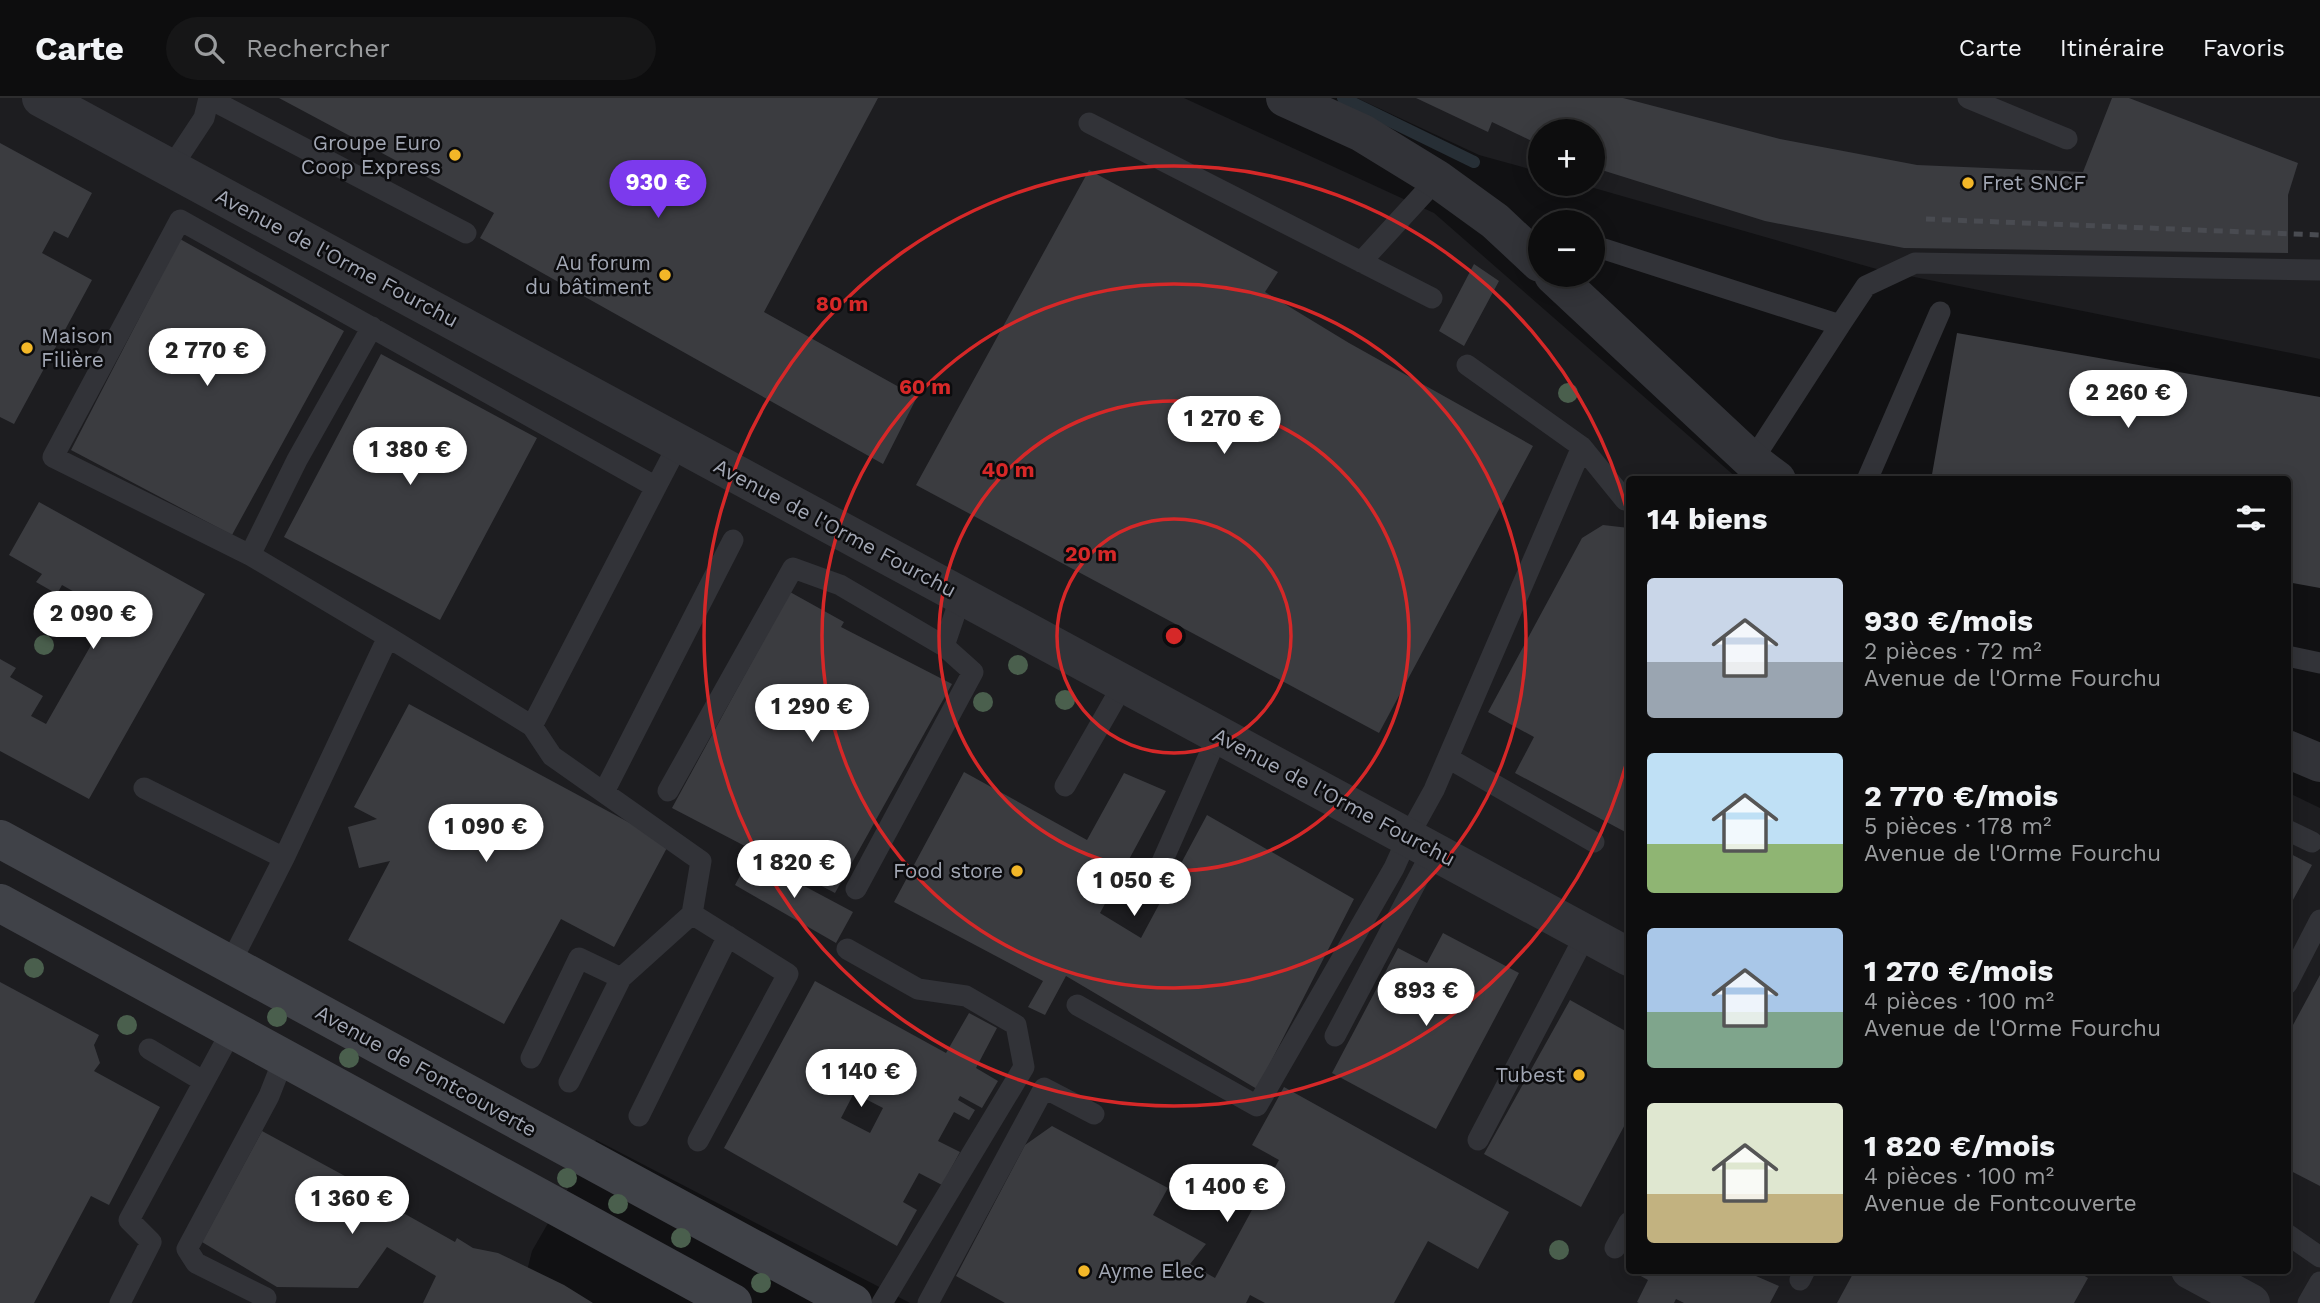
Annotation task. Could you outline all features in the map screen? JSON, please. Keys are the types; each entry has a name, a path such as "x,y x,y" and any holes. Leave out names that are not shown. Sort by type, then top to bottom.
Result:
{"main road":[{"name":"Avenue de Fontcouverte","path":"0,839 853,1303"},
{"path":"0,903 733,1303"}],"street":[{"name":"Avenue de l'Orme Fourchu","path":"41,98 1626,955"},
{"path":"1284,98 1362,133 1437,179 1495,220 1528,252"},
{"path":"1566,287 1764,470"},
{"path":"2291,751 2320,763"},
{"path":"2197,1274 2251,1303"}],"lane":[{"path":"1968,98 2067,139"},
{"path":"171,168 204,118 210,99 466,233"},
{"path":"1089,123 1432,298"},
{"path":"1361,262 1437,179"},
{"path":"569,1082 621,978 692,914 701,861 552,756 532,726 250,555 53,457 180,220 656,487"},
{"path":"1605,249 1840,325"},
{"path":"1764,470 1840,325 1866,286 1915,263 2320,270"},
{"path":"1869,476 1940,312"},
{"path":"250,555 297,460 372,327"},
{"path":"1467,365 1583,447 1625,500"},
{"path":"532,726 679,443"},
{"path":"1335,1035 1420,844 1434,790 1583,447"},
{"path":"604,792 733,540"},
{"path":"668,791 793,568 840,585 944,646 973,672 856,889"},
{"path":"944,646 961,596"},
{"path":"230,964 284,858 388,637"},
{"path":"2291,657 2320,663"},
{"path":"1065,786 1124,683"},
{"path":"1151,887 1219,735"},
{"path":"1448,758 1594,842"},
{"path":"144,788 284,858"},
{"path":"2291,832 2312,842"},
{"path":"1077,1005 1257,1106 1394,868 1420,844"},
{"path":"692,914 788,974 698,1141"},
{"path":"2291,977 2320,920"},
{"path":"1478,1140 1586,934"},
{"path":"639,1116 728,936"},
{"path":"847,949 918,989 966,996 1016,1025 1024,1067 882,1303"},
{"path":"531,1058 579,958 621,978"},
{"path":"120,1303 152,1242 129,1220 232,1030"},
{"path":"149,1049 203,1081"},
{"path":"266,1298 196,1263 187,1249 269,1096 284,1058"},
{"path":"928,1303 1044,1088 1094,1114"},
{"path":"1615,1248 1626,1228"},
{"path":"2291,1237 2320,1257"},
{"path":"2308,1303 2320,1282"}],"shaded area":[{"path":"0,98 1184,98 1434,213 1735,476 1626,476 1626,1274 2291,1274 2291,794 2320,808 2320,1303 910,1303 596,1140 532,1251 519,1303 0,1303"},
{"path":"1357,98 2320,98 2320,359 1880,270 1605,191 1605,119 1528,119 1528,169 1479,155"}],"building":[{"name":"Au forum du bâtiment","path":"279,98 878,98 764,312 917,397 883,464 480,238 494,213"},
{"name":"Fret SNCF","path":"1416,98 1623,98 1780,139 1917,165 2083,172 2112,98 2129,98 2298,163 2288,195 2288,253 1904,248 1765,221 1605,171 1605,119 1528,119 1528,139 1492,122 1488,132"},
{"name":"Maison Filière","path":"0,143 92,193 68,238 54,231 42,253 92,280 14,424 0,417"},
{"path":"1089,170 1278,272 1265,292 1349,343 1533,446 1379,733 916,485"},
{"path":"180,239 344,331 232,535 71,450"},
{"path":"1474,264 1499,281 1464,346 1439,331"},
{"path":"1957,333 2320,397 2320,588 2291,583 2291,476 1932,476"},
{"path":"381,354 537,438 440,620 284,537"},
{"path":"39,502 205,594 89,799 0,751 0,659 16,668 10,677 43,696 31,716 46,724 110,612 62,585 57,594 36,582 42,574 9,555"},
{"path":"1603,525 1626,528 1626,832 1515,773 1534,737 1488,712 1582,538"},
{"path":"790,592 844,622 841,627 952,684 835,893 672,808"},
{"path":"409,704 669,844 614,947 561,919 504,1024 348,940 390,861 359,868 348,827 377,819 354,807"},
{"path":"964,772 1087,840 1124,773 1166,791 1100,913 1141,938 1207,815 1354,899 1257,1089 1066,976 1045,1015 1028,1007 1043,981 894,902"},
{"path":"2291,854 2312,865 2291,904"},
{"path":"750,857 853,912 836,943 735,885"},
{"path":"1443,933 1519,973 1436,1129 1332,1073 1398,948 1427,963"},
{"path":"2320,975 2320,1186 2291,1171 2291,1029"},
{"path":"815,981 946,1053 969,1013 997,1028 976,1068 998,1081 982,1108 960,1096 958,1100 975,1110 969,1120 954,1112 938,1141 960,1152 942,1185 919,1173 903,1202 917,1210 897,1246 724,1148","holes":["854,1093 883,1108 870,1133 841,1118"]},
{"path":"0,982 99,1035 94,1045 100,1063 94,1071 160,1107 109,1205 91,1196 34,1303 0,1303"},
{"name":"Tubest","path":"1570,1000 1626,1031 1626,1123 1581,1207 1484,1154"},
{"path":"1284,1087 1509,1212 1478,1269 1428,1241 1394,1303 1265,1303 1250,1295 1246,1303 1005,1303 956,1276 1025,1145 1052,1126 1168,1188 1153,1215 1206,1244 1190,1264 1215,1278 1279,1160 1252,1145"},
{"path":"262,1131 391,1201 389,1205 455,1242 457,1238 473,1248 498,1253 564,1285 593,1303 423,1303 436,1276 387,1247 358,1288 277,1287 202,1242"},
{"path":"1637,1274 1757,1274 1756,1276 1779,1286 1770,1303 1684,1303 1676,1299 1674,1303 1639,1303 1637,1302 1648,1280"},
{"path":"1853,1274 2082,1274 2088,1278 2074,1303 1837,1303"}],"waterway":[{"path":"1343,98 1474,162"}],"railway":[{"path":"1926,219 2320,235"}],"place":[{"name":"Groupe Euro Coop Express","path":"455,155"},
{"name":"Fret SNCF","path":"1968,183"},
{"name":"Au forum du bâtiment","path":"665,275"},
{"name":"Maison Filière","path":"27,348"},
{"name":"Food store","path":"1017,871"},
{"name":"Tubest","path":"1579,1075"},
{"name":"Ayme Elec","path":"1084,1271"}]}
